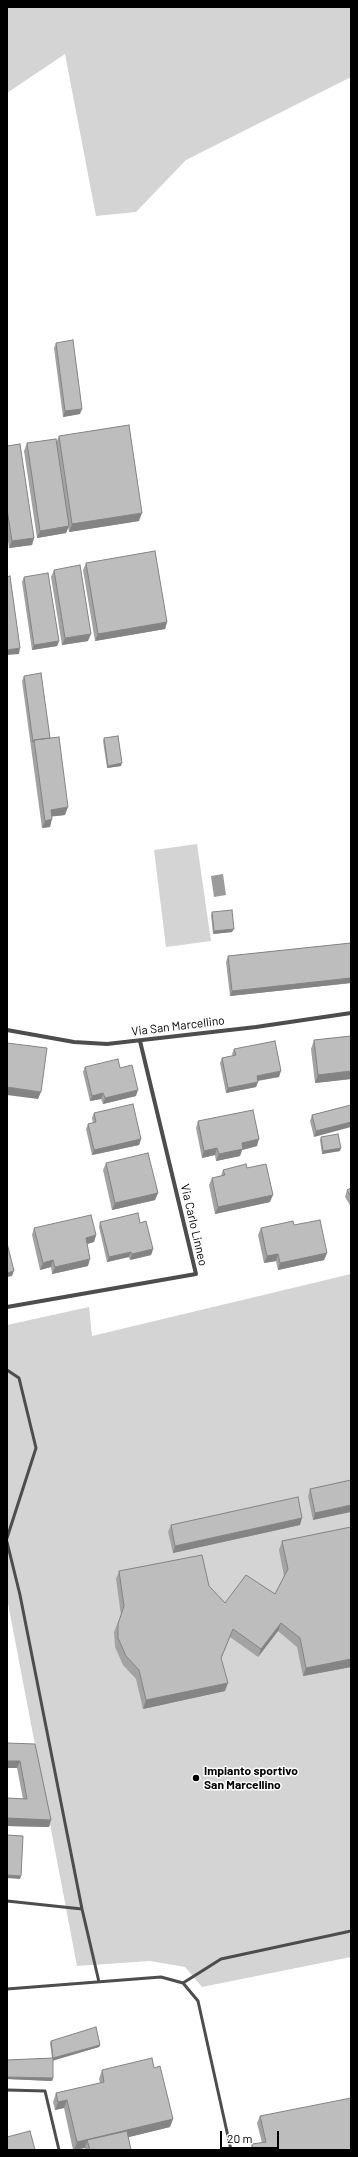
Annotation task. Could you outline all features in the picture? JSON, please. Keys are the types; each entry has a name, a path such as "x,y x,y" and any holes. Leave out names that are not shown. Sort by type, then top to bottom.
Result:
{"street":[{"name":"Via San Marcellino","path":"7,1030 74,1042 107,1044 351,1013"},
{"name":"Via Carlo Linneo","path":"7,1307 196,1274 140,1041"}],"lane":[{"path":"7,1370 19,1378 36,1448 7,1538"},
{"path":"7,1542 21,1602 82,1909 99,1982"},
{"path":"7,1901 82,1909"},
{"path":"183,1983 221,1958 351,1931"},
{"path":"7,1989 161,1977 183,1983 198,2001 231,2150"},
{"path":"7,2090 44,2091 59,2150"}],"shaded area":[{"path":"7,7 351,7 351,77 186,160 136,212 96,216 65,54 7,93"},
{"path":"197,844 211,941 166,947 154,850"},
{"path":"223,874 226,895 214,897 211,876"},
{"name":"Impianto sportivo San Marcellino","path":"351,1274 351,1957 202,1987 185,1967 150,1961 77,1966 7,1598 7,1325 89,1307 92,1336"}],"building":[{"path":"73,340 82,409 65,411 56,343"},
{"path":"129,425 142,513 72,524 59,436"},
{"path":"56,439 69,526 40,531 27,443"},
{"path":"20,444 34,538 12,541 7,509 7,446"},
{"path":"155,551 167,622 98,634 86,563"},
{"path":"80,565 91,634 65,638 54,570"},
{"path":"48,573 59,641 34,645 24,577"},
{"path":"10,576 20,648 7,650 7,577"},
{"path":"41,673 50,738 34,740 33,742 24,676"},
{"path":"118,736 122,763 108,766 104,738"},
{"path":"59,737 68,807 51,810 52,819 45,821 34,740"},
{"path":"232,910 234,929 214,931 212,912"},
{"path":"351,943 351,978 232,991 228,956"},
{"path":"351,1036 351,1071 318,1075 314,1040"},
{"path":"275,1041 281,1071 257,1076 258,1082 228,1088 222,1058 236,1055 234,1049"},
{"path":"7,1043 47,1048 41,1092 7,1087"},
{"path":"118,1059 120,1068 132,1065 138,1090 105,1098 103,1093 92,1096 85,1067"},
{"path":"133,1104 141,1139 94,1150 88,1124 96,1122 94,1113"},
{"path":"351,1105 351,1122 316,1131 312,1115"},
{"path":"253,1110 259,1139 242,1143 243,1149 219,1154 217,1148 204,1151 198,1121"},
{"path":"338,1134 341,1148 323,1151 321,1137"},
{"path":"148,1153 158,1193 115,1203 106,1163"},
{"path":"246,1164 247,1168 266,1164 273,1195 218,1207 212,1178 225,1175 223,1170"},
{"path":"351,1188 351,1196 347,1190"},
{"path":"138,1213 140,1223 146,1221 153,1249 109,1257 100,1222"},
{"path":"91,1215 96,1235 86,1238 90,1259 55,1267 53,1260 43,1263 34,1228"},
{"path":"320,1220 327,1253 280,1263 278,1254 267,1256 261,1228 293,1221 294,1225"},
{"path":"7,1243 14,1271 7,1273"},
{"path":"351,1480 351,1505 315,1513 310,1489"},
{"path":"298,1497 302,1518 175,1546 171,1525"},
{"path":"351,1527 351,1659 306,1668 300,1638 281,1623 261,1649 233,1629 221,1658 228,1683 146,1700 139,1670 126,1656 118,1638 118,1624 124,1606 119,1571 202,1555 209,1586 225,1603 246,1575 275,1594 288,1569 282,1541"},
{"path":"7,1743 35,1744 51,1820 7,1818 7,1798 27,1799 20,1761 7,1761"},
{"path":"7,1835 23,1836 21,1876 7,1875"},
{"path":"96,2027 100,2045 53,2058 51,2041"},
{"path":"53,2058 53,2078 7,2077 7,2060"},
{"path":"152,2058 154,2068 160,2066 173,2119 77,2142 67,2100 58,2102 56,2093 104,2082 102,2070"},
{"path":"351,2098 351,2150 253,2150 252,2144 266,2142 260,2116"},
{"path":"30,2131 35,2150 7,2150 7,2137"},
{"path":"127,2131 131,2150 90,2150 87,2140"}],"place":[{"name":"Impianto sportivo San Marcellino","path":"196,1778"}]}
